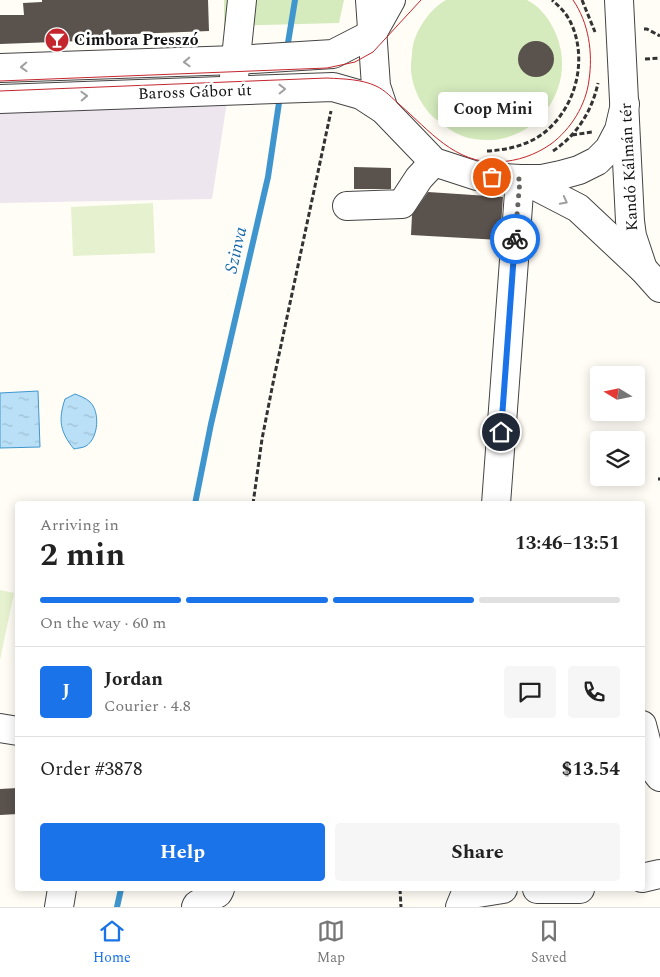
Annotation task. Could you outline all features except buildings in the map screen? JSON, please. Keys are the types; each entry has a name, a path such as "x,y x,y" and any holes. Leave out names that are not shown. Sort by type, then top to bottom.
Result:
{"street":[{"path":"233,90 242,0"},
{"path":"370,0 376,86 384,110 434,162 477,176 520,179 542,179 580,170 597,160 609,149 620,130 625,104"},
{"path":"372,34 391,0"},
{"name":"Kandó Kálmán tér","path":"619,0 630,221 632,236 652,279"},
{"name":"Baross Gábor út","path":"0,68 236,60 333,54 372,34"},
{"name":"Baross Gábor út","path":"0,99 333,88 361,95 384,110"},
{"path":"348,206 402,204 419,178 434,162"},
{"path":"496,501 520,179"},
{"name":"Kandó Kálmán tér","path":"520,179 578,208 652,279"},
{"path":"0,728 15,730"},
{"path":"645,737 653,768 660,776"},
{"path":"645,877 660,874"},
{"path":"59,907 62,891"},
{"path":"196,907 196,905 219,891"},
{"path":"462,901 496,891"},
{"path":"527,907 556,891"}],"path":[{"path":"481,151 512,148 535,139 557,120 569,103 576,85 579,65 578,47 575,31 569,18 552,0"},
{"path":"582,0 597,40"},
{"path":"640,29 648,29 660,36"},
{"path":"552,152 572,135 583,122 592,104 599,76"},
{"path":"253,501 262,439 331,117 333,88"},
{"path":"572,135 599,131"},
{"path":"400,891 401,907"}],"shaded area":[{"path":"228,95 212,199 0,203 0,101"}],"green space":[{"path":"224,0 344,0 339,23 224,26"},
{"path":"446,0 527,0 537,6 548,19 556,34 562,55 561,75 556,94 546,111 532,125 515,135 495,140 474,139 459,134 437,120 421,102 412,80 413,45 425,19"},
{"path":"153,203 155,253 73,256 71,207"},
{"path":"0,590 14,593 0,660"}],"water":[{"path":"38,391 40,447 0,448 0,393"},
{"path":"75,394 87,399 93,406 97,424 94,437 90,442 85,447 74,449 63,431 61,413 65,399"}],"waterway":[{"name":"Szinva","path":"287,49 295,0"},
{"name":"Szinva","path":"196,501 211,424 268,177 280,96"},
{"name":"Szinva","path":"117,907 121,891"}],"tram line":[{"path":"0,81 327,68 355,62 373,52 421,0"},
{"path":"0,91 327,78 352,80 364,82 382,90 432,135 456,151 483,161 498,162 512,160 526,157 551,144 571,124 585,98 590,70 590,49 583,18 573,0"}],"way so far":[{"path":"492,177 520,179 515,239"}],"place":[{"name":"Cimbora Presszó","path":"57,40"},
{"name":"Coop Mini","path":"492,177"}],"route":[{"path":"501,432 515,239"}]}
